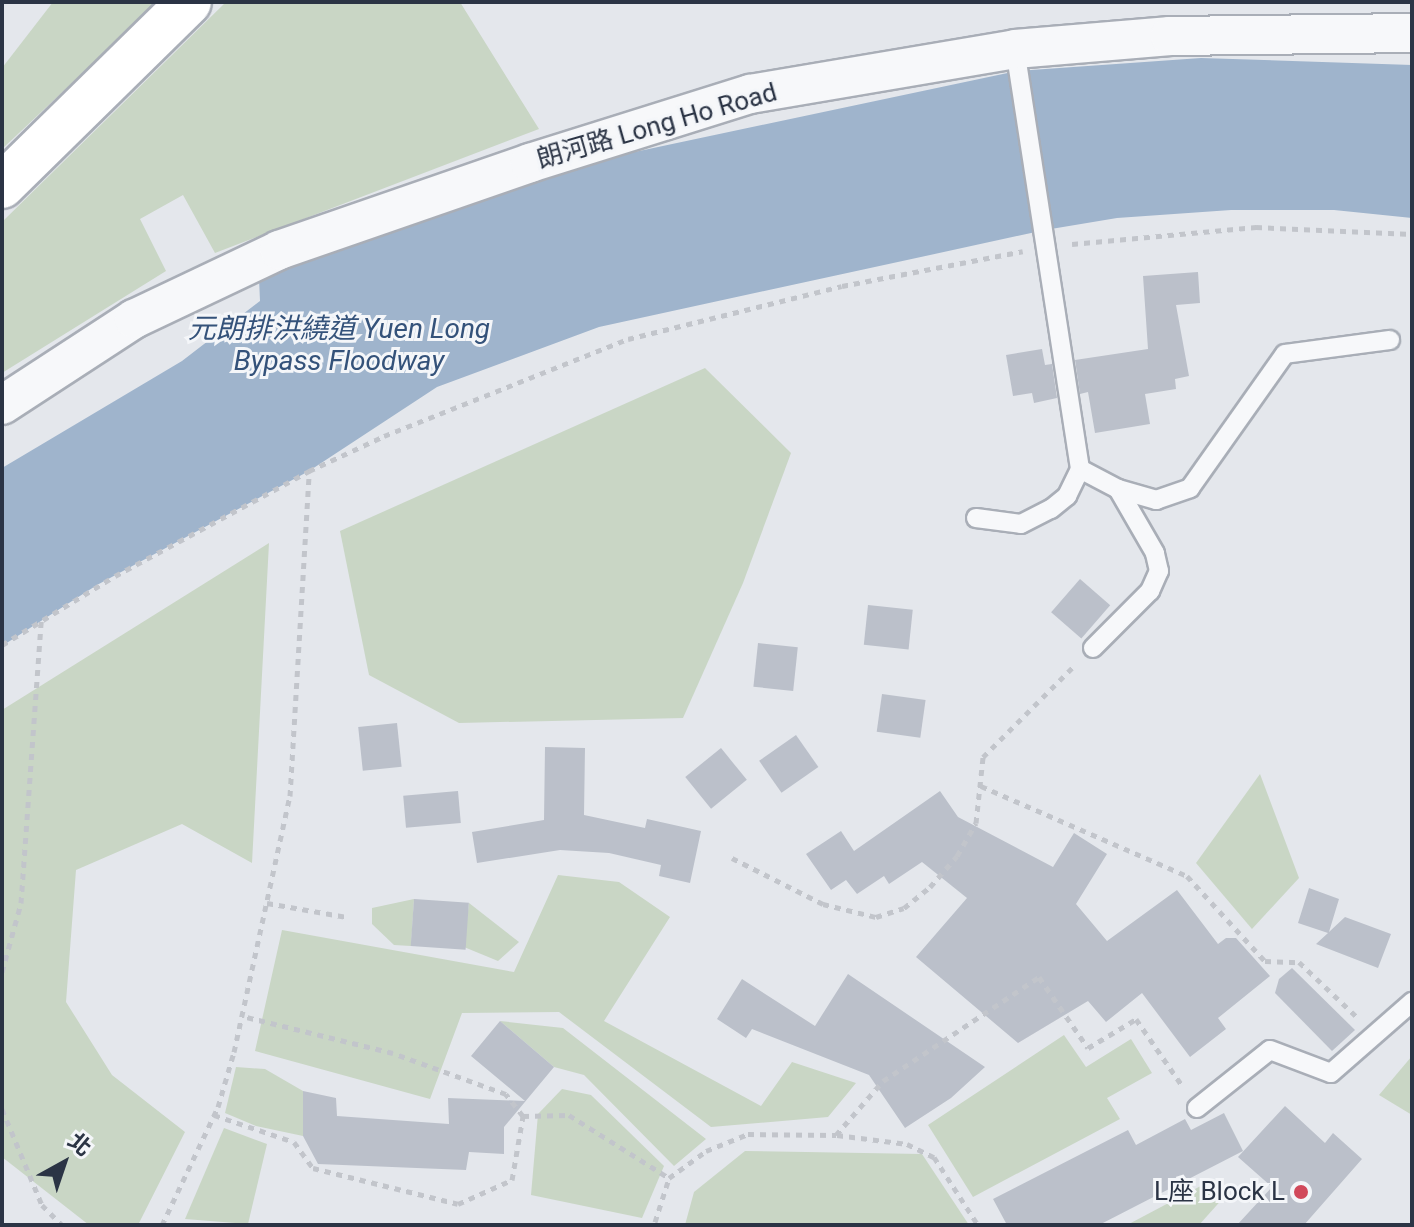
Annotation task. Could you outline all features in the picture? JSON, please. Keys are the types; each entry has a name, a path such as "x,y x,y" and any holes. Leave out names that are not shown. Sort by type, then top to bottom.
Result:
{"main road":[{"path":"2,186 189,2"}],"street":[{"name":"朗河路 Long Ho Road","path":"2,405 134,319 279,250 530,163 750,94 1015,49 1170,36 1412,33"}],"lane":[{"path":"976,518 1021,524 1051,509 1067,496 1080,469 1015,49"},
{"path":"1080,469 1118,489 1156,500 1190,488 1285,354 1390,340"},
{"path":"1093,648 1150,591 1159,571 1155,553 1118,489"},
{"path":"1197,1108 1270,1050 1331,1073 1412,1002"}],"path":[{"path":"2,645 41,620 309,471 384,436 628,339 1045,238 1256,227 1412,234"},
{"path":"162,1225 214,1115 242,1016 290,796 309,471"},
{"path":"2,972 21,903 41,620"},
{"path":"732,858 823,904 876,917 904,908 930,887 957,856 976,823 983,757 1093,648"},
{"path":"981,786 1187,876 1265,961 1299,962 1375,1034"},
{"path":"267,903 347,917"},
{"path":"836,1135 883,1081 1039,977 1088,1048 1136,1019 1197,1108"},
{"path":"214,1115 294,1142 313,1168 458,1204 512,1180 523,1116 506,1094 393,1053 242,1016"},
{"path":"2,1109 42,1205 62,1225"},
{"path":"523,1116 569,1115 669,1178"},
{"path":"655,1222 669,1178 706,1151 748,1134 836,1135 907,1144 934,1157 978,1225"}],"green space":[{"path":"53,2 158,2 2,149 2,68"},
{"path":"226,2 460,2 539,129 215,253 183,195 140,219 166,271 2,373 2,222"},
{"path":"705,368 791,453 743,583 683,718 459,723 369,675 340,531"},
{"path":"269,543 252,863 182,824 76,870 66,1002 112,1075 185,1132 138,1225 89,1225 2,1157 2,710"},
{"path":"1260,774 1299,878 1252,929 1196,863"},
{"path":"558,875 619,882 670,917 604,1021 761,1106 792,1062 856,1083 828,1117 711,1127 559,1012 462,1013 430,1099 255,1051 282,930 514,972"},
{"path":"414,899 411,946 394,945 372,924 372,908"},
{"path":"469,903 519,942 498,961 464,947"},
{"path":"500,1021 563,1028 706,1139 674,1166 584,1075 554,1067"},
{"path":"1064,1035 1086,1067 1131,1039 1152,1073 1107,1098 1120,1119 973,1197 928,1125"},
{"path":"1412,1056 1412,1115 1379,1095"},
{"path":"236,1067 265,1069 303,1091 303,1136 256,1126 225,1113"},
{"path":"562,1089 591,1095 664,1166 642,1218 531,1195 538,1114"},
{"path":"224,1128 267,1144 248,1224 185,1219"},
{"path":"745,1151 922,1154 969,1225 685,1225 694,1192"},
{"path":"1212,1180 1225,1196 1199,1225 1127,1225"}],"water":[{"name":"元朗排洪繞道 Yuen Long Bypass Floodway","path":"1201,58 1412,65 1412,218 1334,210 1231,210 1117,218 1045,230 599,327 437,387 309,471 97,585 2,646 2,468 182,361 260,301 259,278 611,157 1017,71"}],"building":[{"path":"1198,272 1200,303 1176,305 1189,376 1175,379 1176,389 1145,394 1150,424 1095,433 1088,392 1080,394 1075,360 1148,349 1143,276"},
{"path":"1042,349 1045,365 1052,364 1057,398 1034,403 1032,393 1013,396 1006,355"},
{"path":"1080,579 1110,605 1081,638 1051,612"},
{"path":"868,605 913,610 909,649 864,645"},
{"path":"758,643 798,647 793,691 753,687"},
{"path":"882,694 926,700 920,738 877,732"},
{"path":"397,723 402,767 363,771 358,727"},
{"path":"796,735 818,767 782,793 759,761"},
{"path":"545,747 585,748 584,815 645,828 647,819 701,831 690,883 659,876 661,865 609,853 560,850 477,863 472,832 544,820"},
{"path":"721,748 747,780 711,809 685,777"},
{"path":"458,791 461,823 406,828 403,796"},
{"path":"940,791 958,817 1053,867 1074,833 1107,854 1076,904 1107,941 1177,890 1218,944 1226,938 1236,938 1270,976 1218,1018 1226,1029 1190,1057 1142,993 1106,1022 1088,1001 1018,1043 916,957 967,898 922,862 889,884 884,876 857,894 846,880 831,890 806,854 841,831 854,851"},
{"path":"1309,888 1339,899 1329,932 1345,917 1391,934 1378,968 1316,944 1328,933 1298,923"},
{"path":"414,899 469,903 466,950 411,946"},
{"path":"1292,968 1355,1030 1332,1051 1275,993 1279,979"},
{"path":"848,974 985,1067 951,1098 905,1128 869,1075 752,1029 746,1038 717,1019 742,979 815,1026"},
{"path":"500,1021 554,1067 504,1127 504,1154 469,1152 466,1170 318,1164 303,1136 303,1091 336,1098 337,1116 449,1124 448,1098 525,1101 471,1056"},
{"path":"1285,1106 1325,1143 1333,1133 1362,1159 1304,1225 1237,1225 1272,1187 1238,1157"},
{"path":"1224,1113 1243,1151 1099,1225 1007,1225 993,1199 1128,1130 1136,1145 1185,1119 1191,1130"}],"place":[{"name":"L座 Block L","path":"1301,1192"}]}
